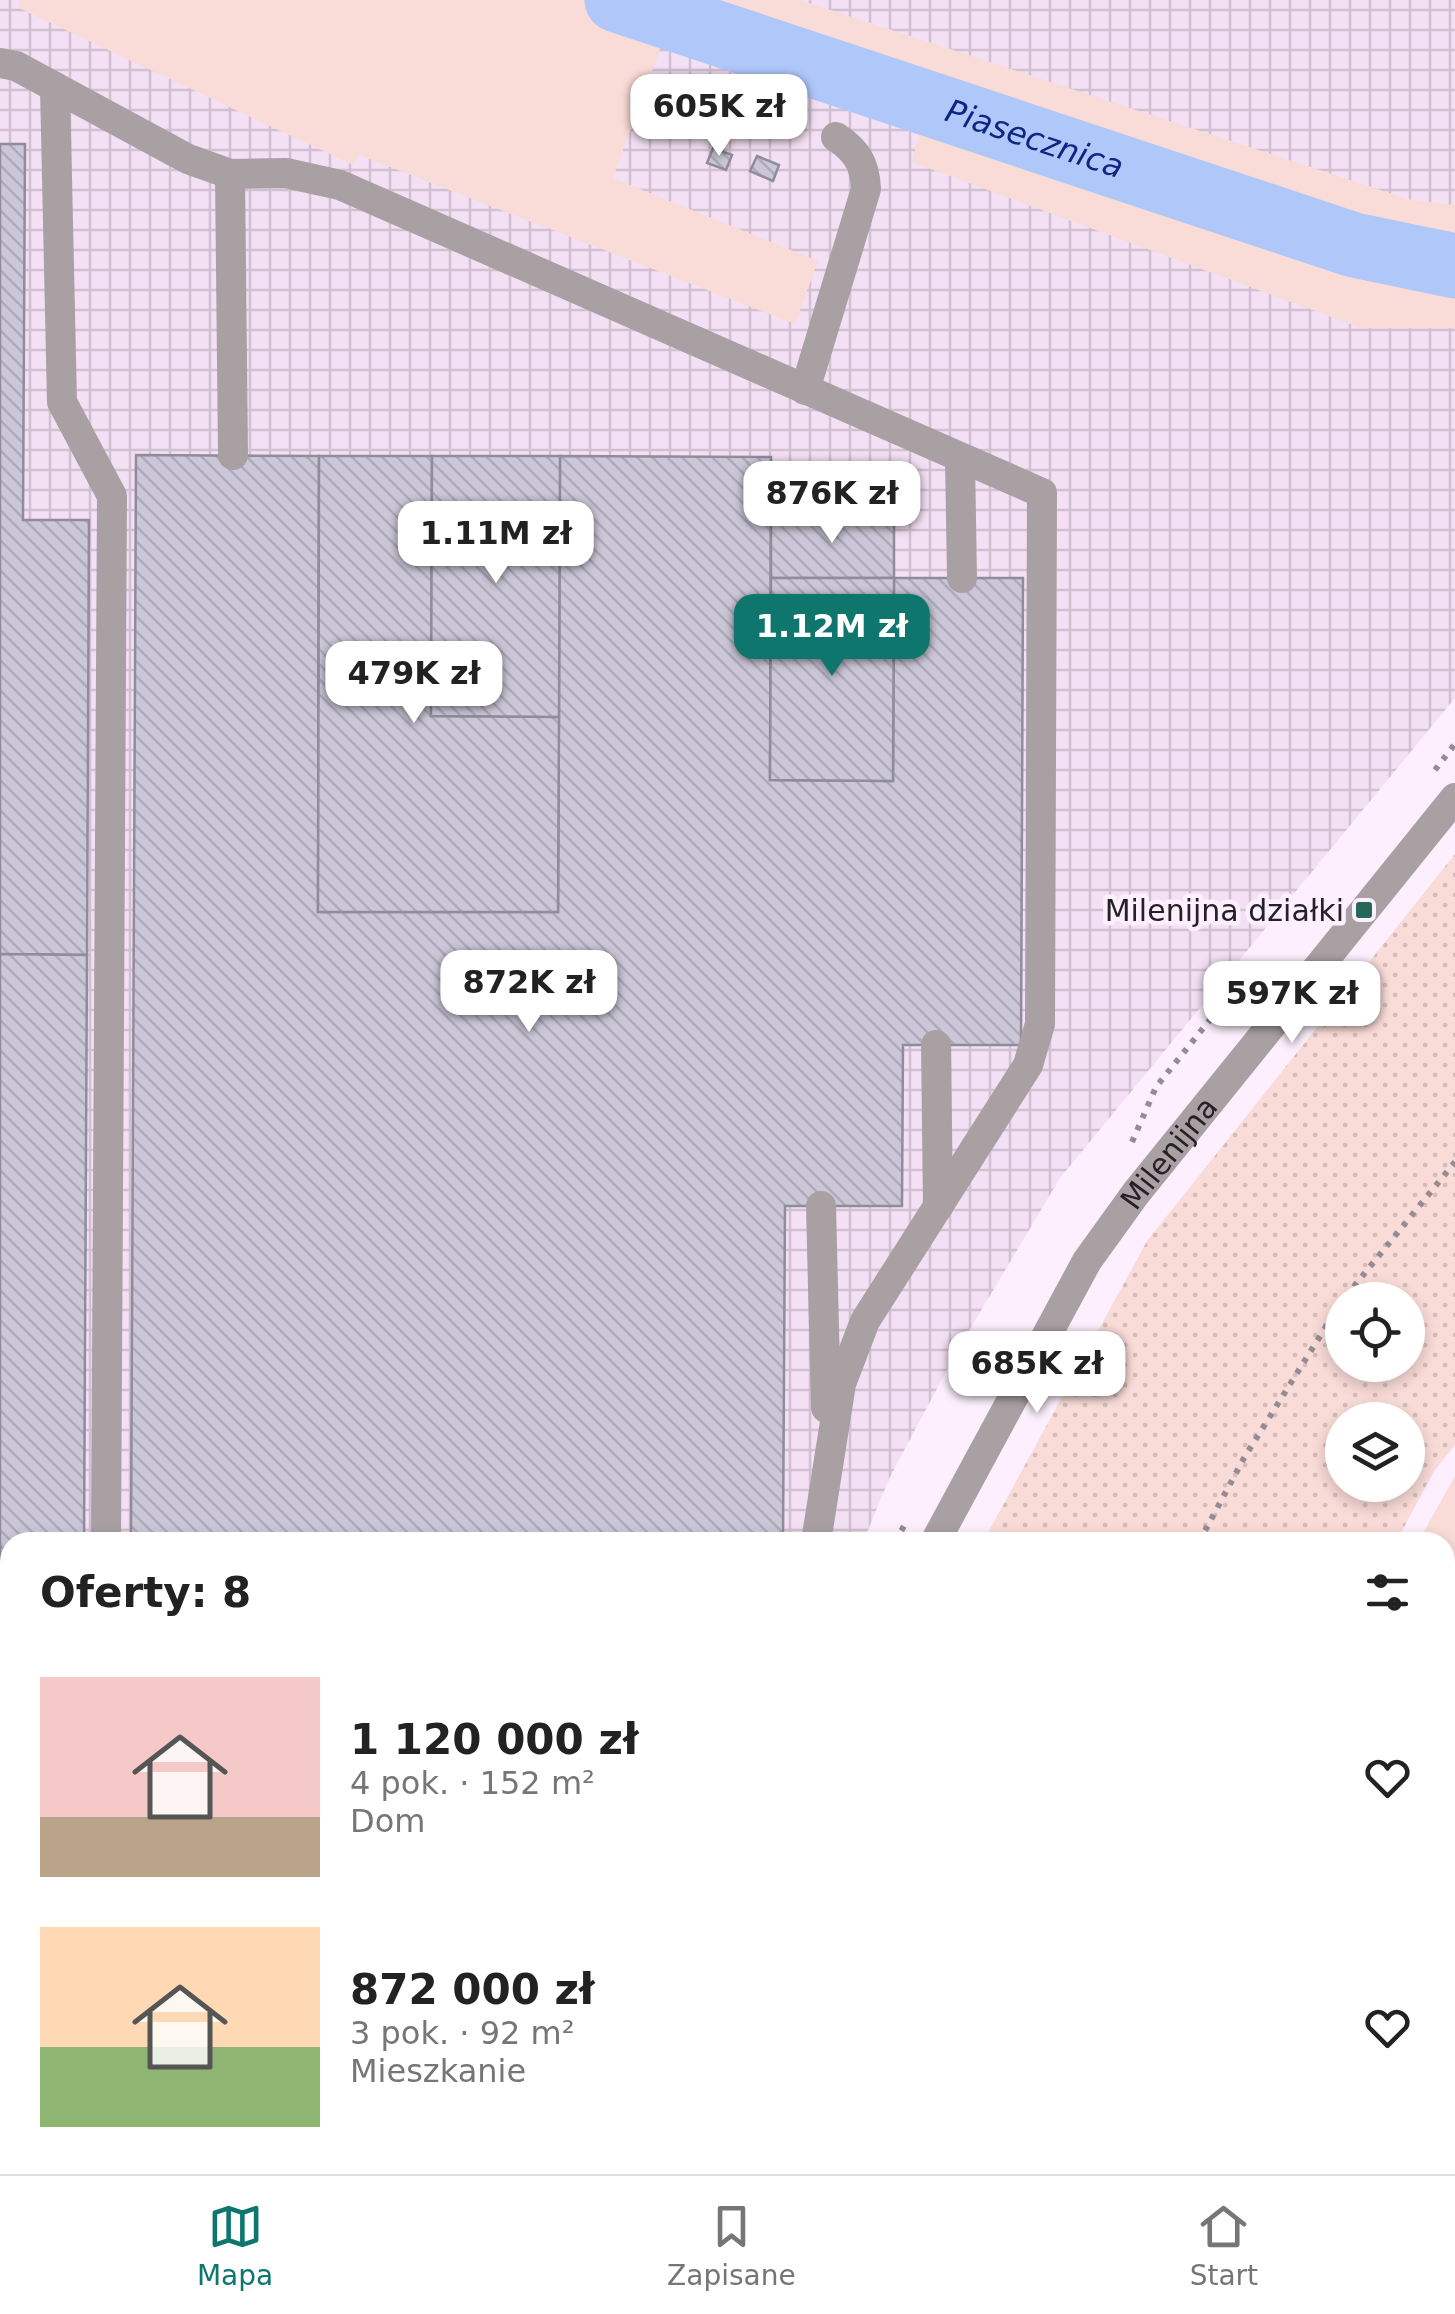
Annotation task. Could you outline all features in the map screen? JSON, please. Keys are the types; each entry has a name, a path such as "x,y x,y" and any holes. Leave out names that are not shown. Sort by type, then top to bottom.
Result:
{"street":[{"path":"0,63 16,66 188,158 230,174 286,173 340,185 1042,493 1040,1024 1028,1065 865,1321 841,1384 818,1532"},
{"path":"54,87 62,402 112,496 106,1532"},
{"path":"805,390 866,189 865,170 854,149 836,137"},
{"path":"230,174 234,455"},
{"path":"960,458 962,578"},
{"name":"Milenijna","path":"940,1532 1087,1261 1136,1192 1455,798"},
{"path":"936,1045 938,1208"},
{"path":"821,1206 828,1471"}],"path":[{"path":"1204,1532 1244,1458 1342,1300 1455,1162"}],"shaded area":[{"path":"0,0 1455,0 1455,698 1060,1178 957,1351 890,1477 867,1532 0,1532"},
{"path":"19,0 800,0 1411,200 1455,205 1455,328 1361,328 912,162 920,131 663,41 613,178 818,261 795,324 359,155 353,165 19,8"},
{"path":"1455,854 1455,1445 1425,1488 1425,1402 1325,1402 1325,1502 1417,1502 1401,1532 988,1532 1147,1241"},
{"path":"1455,1476 1455,1532 1424,1532"}],"building":[{"path":"0,144 25,144 23,520 89,520 87,955 0,954"},
{"path":"713,148 732,155 726,170 707,163"},
{"path":"757,156 779,165 773,181 750,171"},
{"path":"136,455 319,456 318,912 558,912 560,456 771,457 770,780 893,781 894,578 1023,578 1021,1045 903,1045 902,1206 785,1206 783,1532 131,1532"},
{"path":"319,456 432,456 431,716 559,717 558,912 318,912"},
{"path":"432,456 560,456 559,717 431,716"},
{"path":"771,514 894,514 894,578 771,578"},
{"path":"771,578 894,578 893,781 770,780"},
{"path":"0,954 87,955 84,1532 0,1532"}],"waterway":[{"name":"Piasecznica","path":"617,0 1354,245 1455,266"}],"place":[{"name":"Milenijna działki","path":"1364,910"}]}
